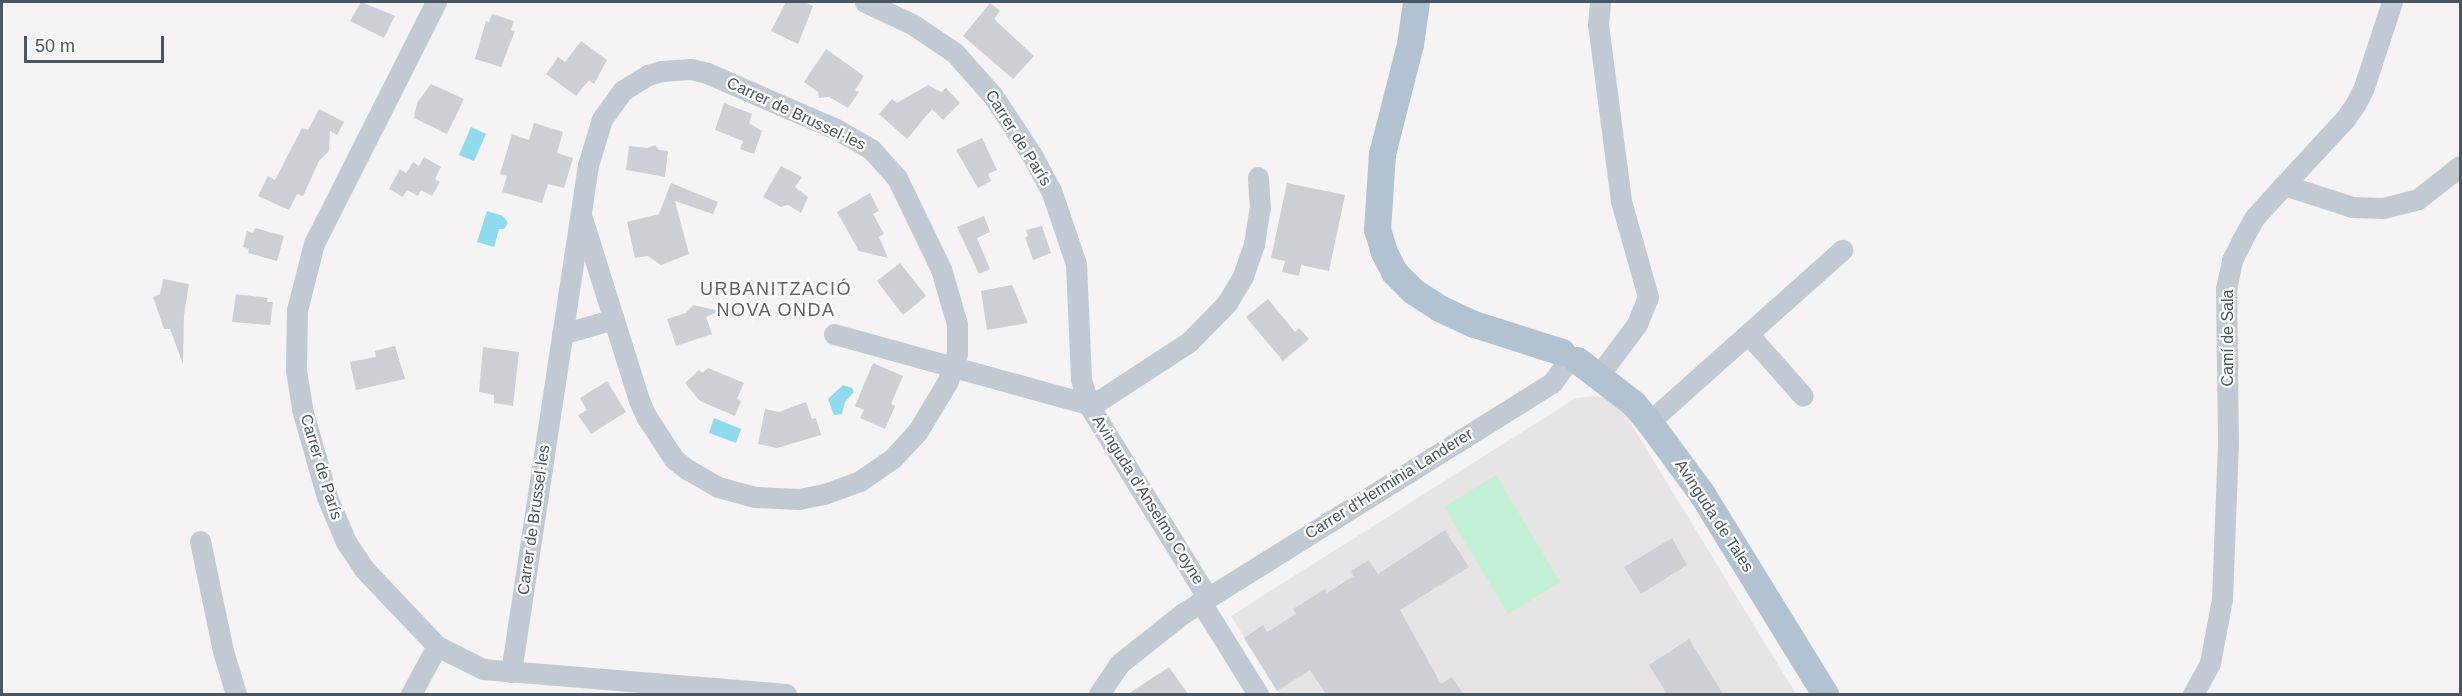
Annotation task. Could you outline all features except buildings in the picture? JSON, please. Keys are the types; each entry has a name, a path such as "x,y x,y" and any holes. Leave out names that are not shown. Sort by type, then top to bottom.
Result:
{"main road":[{"name":"Avinguda de Tales","path":"1416,2 1410,44 1382,154 1377,230 1394,272 1413,291 1439,308 1474,324 1568,359 1599,375 1633,403 1702,494 1825,694"}],"street":[{"name":"Carrer de París","path":"436,2 314,243 301,289 296,334 296,370 302,409 327,497 346,542 364,569 437,646 483,669 786,694"},
{"name":"Carrer de París","path":"866,2 912,24 955,53 993,96 1032,155 1051,190 1076,264 1081,379 1088,404"},
{"path":"1599,375 1637,324 1648,297 1621,201 1598,25 1600,2"},
{"name":"Camí de Sala","path":"2193,694 2210,663 2222,599 2228,446 2226,289 2232,260 2255,217 2356,103 2364,87 2392,2"},
{"name":"Carrer de Brussel·les","path":"511,672 591,148 602,119 611,103 622,91 648,75 674,70 707,73 858,140 884,161 897,178 919,220 948,286 957,324 954,365 938,401 918,431 893,458 873,473 835,491 811,497 755,497 703,480 674,459 656,433 639,400 581,215"},
{"path":"2284,185 2352,207 2383,208 2418,199 2460,166"},
{"path":"834,334 954,365 1088,404 1100,400 1189,342 1227,303 1243,276 1254,244 1260,201 1258,177"},
{"path":"1649,422 1842,250"},
{"path":"561,334 614,318"},
{"path":"1749,335 1803,396"},
{"name":"Carrer d'Herminia Landerer","path":"1099,694 1119,664 1204,599 1552,383 1568,359"},
{"name":"Avinguda d'Anselmo Coyne","path":"1088,404 1258,694"},
{"path":"201,541 223,651 236,694"},
{"path":"411,694 437,646"}],"shaded area":[{"path":"1593,396 1609,399 1622,409 1796,694 1280,694 1231,616 1576,398"}],"green space":[{"path":"1496,475 1560,582 1508,614 1444,507"}],"water":[{"path":"471,127 486,134 474,161 459,155"},
{"path":"487,211 503,216 508,223 504,229 499,229 494,247 477,242"},
{"path":"843,385 852,388 854,392 845,402 842,414 834,415 828,399"},
{"path":"714,418 741,429 736,443 709,433"}],"district":[{"name":"URBANITZACIÓ NOVA ONDA","path":"776,300"}]}
